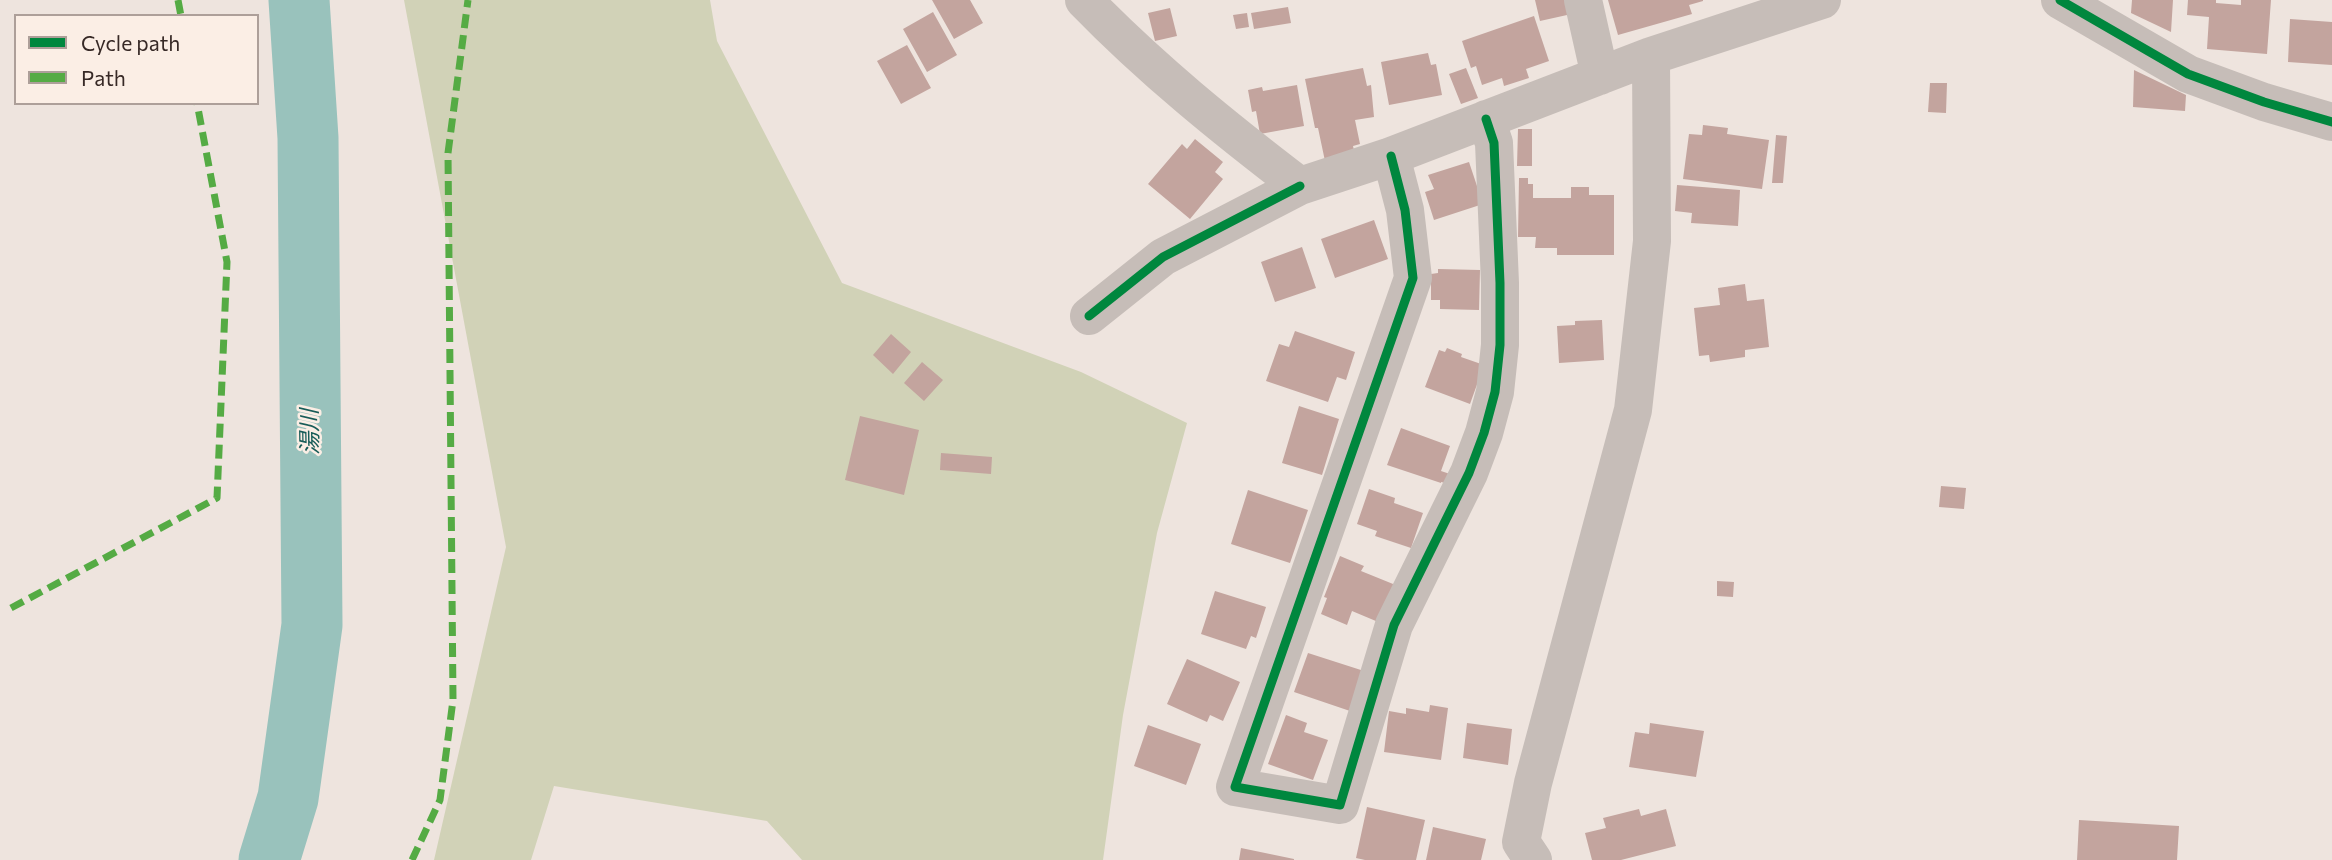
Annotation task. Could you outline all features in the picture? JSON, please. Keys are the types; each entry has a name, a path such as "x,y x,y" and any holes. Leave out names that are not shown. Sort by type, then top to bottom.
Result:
{"street":[{"path":"1084,0 1129,46 1216,122 1300,186"},
{"path":"1583,0 1600,76"},
{"path":"1089,316 1163,257 1300,186 1391,156 1651,57 1822,0"},
{"path":"2060,0 2188,74 2264,102 2332,122"},
{"path":"1523,854 1533,783 1633,410 1652,241 1651,57"},
{"path":"1391,156 1405,211 1413,278 1235,787 1339,805 1394,625 1469,473 1495,392 1500,345 1500,283 1494,143 1486,118"}],"green space":[{"path":"404,0 710,0 717,41 842,283 1081,372 1187,423 1157,533 1123,715 1103,860 802,860 767,821 554,786 531,860 434,860 506,547"}],"building":[{"path":"932,0 970,0 983,23 954,39"},
{"path":"1535,0 1572,0 1576,13 1540,21"},
{"path":"1608,0 1703,1 1689,5 1692,14 1618,35"},
{"path":"2132,0 2173,0 2171,32 2131,13"},
{"path":"2188,0 2216,0 2216,3 2241,5 2241,0 2271,0 2267,54 2207,49 2209,17 2187,15"},
{"path":"1288,7 1291,23 1254,29 1251,13"},
{"path":"1170,8 1177,36 1155,41 1148,13"},
{"path":"933,12 957,55 927,72 903,29"},
{"path":"1247,13 1249,27 1236,29 1233,15"},
{"path":"1534,16 1549,61 1526,69 1529,78 1504,86 1502,78 1482,85 1476,66 1471,68 1462,41"},
{"path":"2290,19 2332,22 2332,65 2288,62"},
{"path":"907,45 931,88 901,104 877,61"},
{"path":"1428,53 1431,65 1436,64 1442,95 1389,105 1381,62"},
{"path":"1363,68 1367,86 1371,85 1374,117 1355,120 1360,144 1353,146 1355,155 1325,161 1305,79"},
{"path":"1466,68 1478,98 1461,104 1449,74"},
{"path":"2134,70 2186,95 2185,111 2133,107"},
{"path":"1930,83 1947,83 1946,113 1928,112"},
{"path":"1297,85 1304,126 1260,134 1256,111 1252,112 1248,90 1262,87 1263,91"},
{"path":"1703,125 1728,128 1727,134 1769,140 1762,189 1683,179 1689,134 1702,135"},
{"path":"1518,129 1532,129 1532,166 1517,166"},
{"path":"1776,135 1787,136 1783,183 1772,183"},
{"path":"1195,139 1223,162 1215,172 1223,179 1190,219 1148,184 1182,144 1187,149"},
{"path":"1469,162 1483,204 1434,220 1425,192 1434,189 1428,175"},
{"path":"1519,178 1528,178 1528,184 1533,184 1533,198 1571,198 1571,187 1589,187 1589,195 1614,195 1614,255 1557,255 1557,248 1535,248 1536,237 1518,237"},
{"path":"1677,185 1740,190 1738,226 1691,223 1692,213 1675,211"},
{"path":"1374,220 1388,259 1335,278 1321,239"},
{"path":"1302,247 1316,288 1275,302 1261,262"},
{"path":"1438,269 1480,270 1479,310 1440,309 1440,300 1431,300 1431,274 1438,273"},
{"path":"1745,284 1747,301 1764,299 1769,347 1745,350 1745,357 1710,362 1709,355 1699,356 1694,308 1720,305 1718,288"},
{"path":"1602,320 1604,360 1559,363 1557,326 1575,325 1575,321"},
{"path":"1295,331 1355,352 1346,380 1337,377 1328,402 1266,381 1279,344 1289,347"},
{"path":"891,334 911,352 893,374 873,355"},
{"path":"1447,348 1462,354 1461,357 1484,365 1470,404 1425,387 1439,350 1445,352"},
{"path":"922,362 943,380 924,401 904,383"},
{"path":"1299,406 1339,419 1322,475 1282,463"},
{"path":"860,416 919,430 904,495 845,480"},
{"path":"1401,428 1450,446 1441,471 1453,475 1450,484 1387,465"},
{"path":"941,453 992,457 991,474 940,470"},
{"path":"1941,486 1966,488 1964,509 1939,507"},
{"path":"1369,489 1395,498 1394,503 1423,513 1411,548 1375,536 1377,531 1357,524"},
{"path":"1248,490 1308,510 1290,563 1231,544"},
{"path":"1340,556 1364,566 1361,571 1398,586 1383,624 1352,611 1347,625 1321,614 1327,598 1324,597"},
{"path":"1717,581 1734,582 1733,597 1717,596"},
{"path":"1215,591 1266,607 1256,638 1251,636 1246,649 1201,634"},
{"path":"1308,653 1364,671 1350,711 1294,692"},
{"path":"1187,659 1240,682 1223,721 1210,715 1207,722 1167,704"},
{"path":"1430,705 1448,708 1441,760 1384,752 1389,711 1406,714 1406,708 1429,712"},
{"path":"1286,715 1307,723 1304,732 1328,740 1313,780 1268,764"},
{"path":"1467,723 1512,729 1508,765 1463,758"},
{"path":"1650,723 1704,731 1696,777 1629,767 1635,732 1649,734"},
{"path":"1148,725 1201,744 1186,785 1134,766"},
{"path":"1367,807 1425,820 1416,860 1356,858"},
{"path":"1639,809 1641,816 1666,809 1676,846 1621,860 1592,860 1585,833 1606,828 1603,818"},
{"path":"2079,820 2179,826 2177,860 2077,860"},
{"path":"1433,827 1486,839 1481,860 1426,860"},
{"path":"1241,848 1294,859 1294,860 1239,860"}],"waterway":[{"name":"湯川","path":"269,860 288,798 312,625 308,138 299,0"}],"marked path":[{"path":"178,0 181,14"},
{"path":"412,860 440,800 453,700 448,153 468,0"},
{"path":"11,608 217,498 227,262 197,105"}],"cycle path":[{"path":"2060,0 2188,74 2264,102 2332,122"},
{"path":"1391,156 1405,210 1413,278 1235,787 1340,805 1394,625 1469,473 1495,392 1500,345 1500,283 1494,143 1486,119"},
{"path":"1089,316 1163,257 1300,186"}]}
